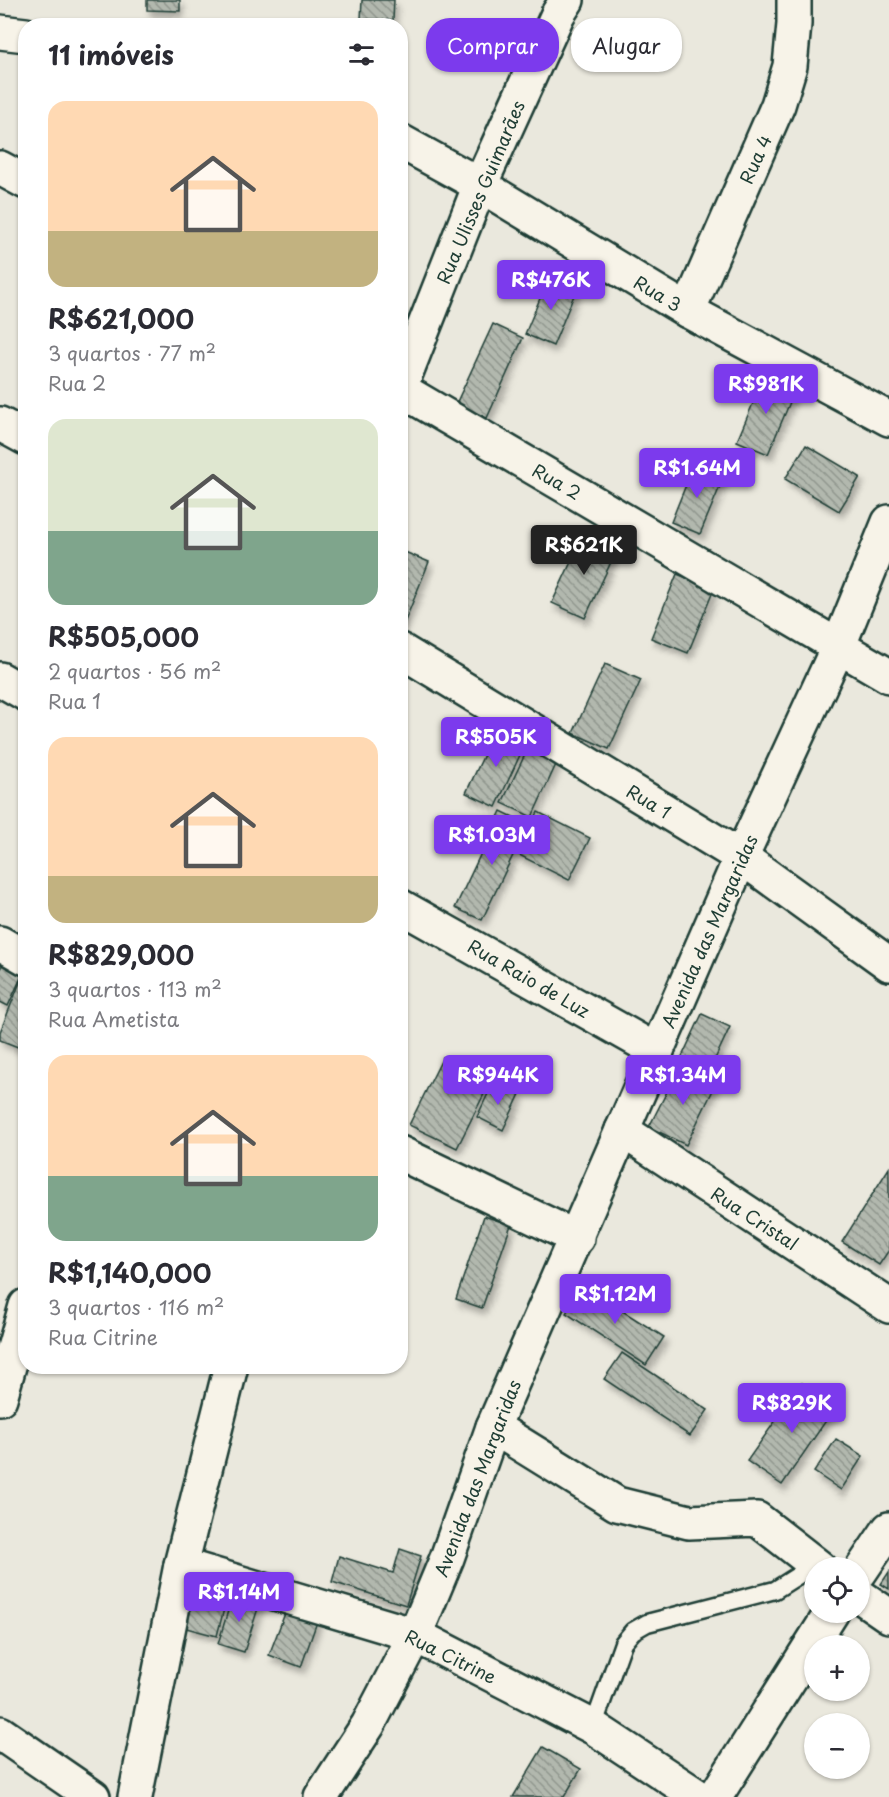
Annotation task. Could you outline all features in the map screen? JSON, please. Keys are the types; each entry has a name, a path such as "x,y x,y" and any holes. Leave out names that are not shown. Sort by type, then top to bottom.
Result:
{"street":[{"name":"Rua Ulisses Guimarães","path":"408,368 480,184 558,14 567,0"},
{"name":"Rua 4","path":"688,312 778,105 790,66 795,24 794,0"},
{"path":"0,32 18,34"},
{"name":"Rua 3","path":"408,145 480,184 688,312 889,419"},
{"path":"0,168 18,178"},
{"name":"Rua 2","path":"408,394 889,676"},
{"path":"0,424 18,434"},
{"name":"Avenida das Margaridas","path":"321,1797 368,1725 415,1635 447,1558 493,1427 741,856 839,645 889,522"},
{"name":"Rua 1","path":"408,655 741,856 889,964"},
{"path":"0,679 18,689"},
{"name":"Rua Raio de Luz","path":"408,911 657,1051"},
{"path":"0,943 18,953"},
{"name":"Rua Cristal","path":"622,1130 889,1306"},
{"path":"408,1157 577,1238"},
{"path":"0,1398 18,1334"},
{"path":"135,1797 181,1565 229,1374"},
{"path":"493,1427 617,1504 689,1522 758,1519 807,1557"},
{"path":"870,1557 889,1529"},
{"name":"Rua Citrine","path":"181,1565 415,1635 593,1727 699,1797"},
{"path":"870,1603 889,1616"},
{"path":"714,1797 825,1623"},
{"path":"0,1733 93,1797"}],"lane":[{"path":"593,1727 623,1643 633,1631 647,1623 776,1590 804,1574"}],"building":[{"path":"147,0 180,0 180,11 147,10"},
{"path":"362,0 394,0 393,18 361,18"},
{"path":"549,277 577,288 553,346 525,334"},
{"path":"493,324 523,338 487,418 456,404"},
{"path":"765,375 796,388 768,454 737,441"},
{"path":"806,445 860,477 839,511 785,479"},
{"path":"694,465 724,477 700,534 671,522"},
{"path":"584,534 617,549 585,618 552,603"},
{"path":"408,553 429,562 408,614"},
{"path":"677,574 714,589 688,653 651,638"},
{"path":"605,664 641,680 609,749 573,733"},
{"path":"496,729 526,742 496,807 466,793"},
{"path":"529,746 558,760 532,817 502,803"},
{"path":"501,811 528,824 482,920 455,908"},
{"path":"538,812 590,838 569,880 517,854"},
{"path":"3,963 18,970 18,984 8,1006 0,1002 0,969"},
{"path":"18,987 18,1047 0,1040 0,1032"},
{"path":"702,1014 730,1027 707,1076 679,1063"},
{"path":"443,1057 491,1080 457,1148 409,1125"},
{"path":"680,1066 716,1084 686,1145 649,1127"},
{"path":"494,1081 520,1094 503,1130 477,1117"},
{"path":"889,1168 889,1250 879,1265 842,1242"},
{"path":"484,1216 511,1225 482,1308 456,1299"},
{"path":"583,1286 664,1337 646,1365 566,1313"},
{"path":"622,1353 708,1410 690,1436 604,1379"},
{"path":"802,1383 836,1406 782,1485 747,1461"},
{"path":"836,1439 863,1456 841,1490 814,1472"},
{"path":"400,1549 421,1556 406,1605 332,1582 339,1556 393,1573"},
{"path":"889,1572 889,1589 881,1584"},
{"path":"196,1589 227,1597 217,1636 186,1628"},
{"path":"233,1594 260,1602 244,1652 218,1644"},
{"path":"287,1608 318,1619 301,1667 269,1655"},
{"path":"543,1747 581,1769 564,1797 513,1797"}]}
